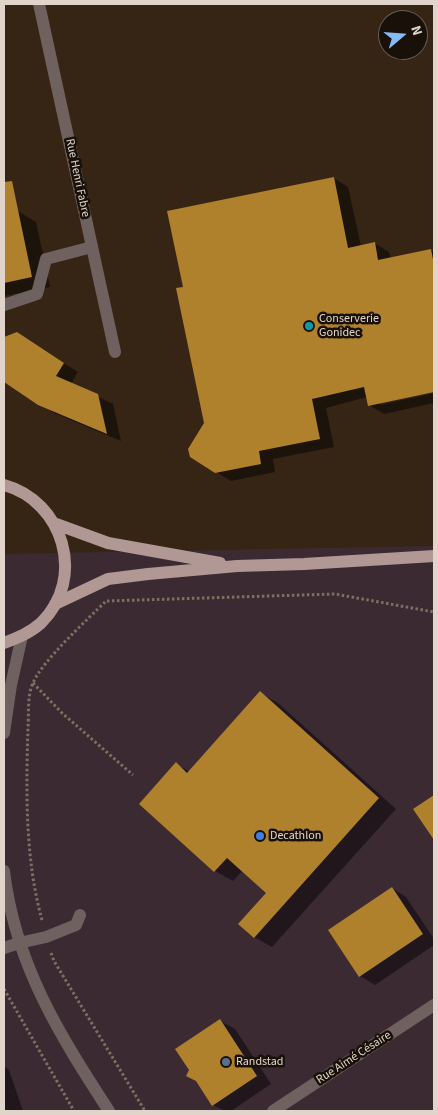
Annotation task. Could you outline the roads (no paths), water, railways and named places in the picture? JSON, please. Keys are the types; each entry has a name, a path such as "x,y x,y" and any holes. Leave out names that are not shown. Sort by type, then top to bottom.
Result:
{"main road":[{"path":"4,484 18,488 40,503 56,524 63,544 66,564 63,585 55,604 41,623 22,636 4,643"},
{"path":"56,524 108,543 237,566"},
{"path":"55,604 108,579 237,566 434,556"}],"street":[{"name":"Rue Henri Fabre","path":"39,4 115,352"},
{"path":"4,305 37,294 46,259 92,247"},
{"path":"4,733 10,685 22,636"},
{"path":"4,871 19,943 38,991 62,1039 109,1111"},
{"path":"4,948 46,937 76,925 80,914"},
{"name":"Rue Aimé Césaire","path":"273,1111 434,1005"}],"place":[{"name":"Conserverie Gonidec","path":"309,326"},
{"name":"Decathlon","path":"260,836"},
{"name":"Randstad","path":"226,1062"}]}
